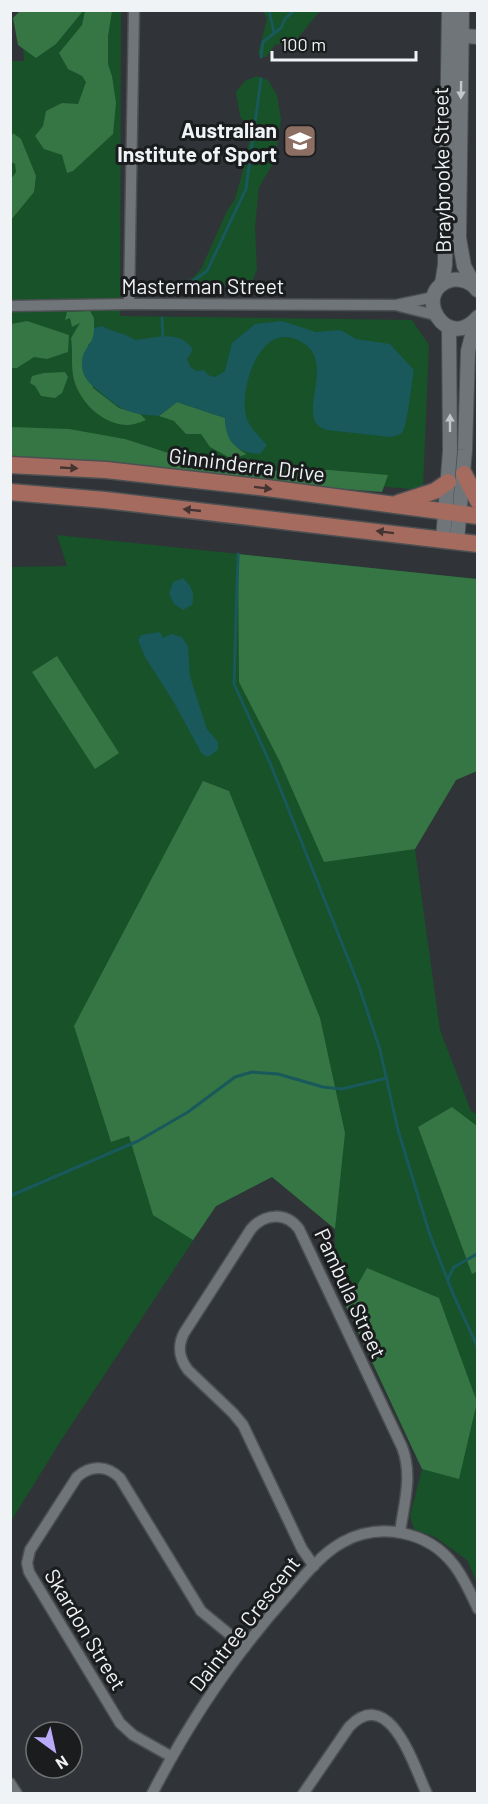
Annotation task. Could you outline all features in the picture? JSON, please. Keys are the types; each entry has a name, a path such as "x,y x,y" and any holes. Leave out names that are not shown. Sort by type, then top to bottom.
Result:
{"main road":[{"name":"Ginninderra Drive","path":"10,465 106,470 267,488 477,516"},
{"path":"464,474 477,501"},
{"path":"391,505 435,491 448,482"},
{"path":"10,492 477,544"}],"street":[{"path":"129,304 134,10"},
{"name":"Braybrooke Street","path":"449,10 457,34 459,238 464,266 477,290"},
{"name":"Braybrooke Street","path":"442,284 445,265 457,34 462,10"},
{"path":"457,34 477,30"},
{"path":"457,34 477,37"},
{"path":"477,290 470,282 449,281 442,284 434,297 433,304 435,315 449,327 462,328 477,319"},
{"name":"Masterman Street","path":"10,306 396,305 434,297"},
{"name":"Masterman Street","path":"396,305 435,315"},
{"path":"450,540 453,513 464,474 468,351 477,319"},
{"path":"449,327 448,482 453,513"},
{"name":"Pambula Street","path":"314,1566 302,1549 243,1425 188,1370 182,1362 180,1352 180,1342 184,1333 251,1229 266,1218 285,1218 300,1229 402,1447 407,1462 408,1478 400,1532"},
{"name":"Skardon Street","path":"171,1757 133,1735 120,1723 29,1572 27,1558 30,1550 77,1477 89,1469 99,1468 108,1469 120,1478 201,1611 244,1647"},
{"name":"Daintree Crescent","path":"152,1794 171,1757 208,1697 244,1647 314,1566 337,1545 354,1537 381,1531 400,1532 426,1541 449,1558 460,1574 477,1609"},
{"path":"303,1794 349,1727 356,1720 370,1715 384,1718 396,1728 427,1794"},
{"path":"10,1783 17,1794"}],"green space":[{"path":"21,10 83,11 56,44 36,58 18,45 13,18"},
{"path":"21,11 121,11 120,316 412,320 429,345 423,490 11,455 10,61 24,61"},
{"path":"85,11 112,11 108,36 108,64 116,103 113,134 73,171 67,173 62,155 44,149 35,136 43,126 46,111 62,103 78,104 86,82 82,76 68,69 59,53 82,25"},
{"path":"263,11 320,11 297,39 275,45 266,57 261,57 258,53 267,19"},
{"path":"257,76 268,80 277,95 281,120 275,160 259,187 255,227 257,269 251,285 190,285 189,282 201,269 227,211 235,199 251,133 240,116 236,92 245,81"},
{"path":"13,133 21,139 36,176 34,192 11,220 11,179 16,172 15,164 11,162"},
{"path":"90,311 94,318 94,339 88,345 93,388 119,408 140,414 146,420 128,425 109,421 85,402 75,384 71,338 80,323 72,327 70,318 65,320 67,312"},
{"path":"27,321 69,335 68,352 47,359 34,357 17,368 11,368 11,324"},
{"path":"65,372 68,377 62,393 55,398 41,396 35,386 30,383 32,376"},
{"path":"177,402 225,418 231,439 242,452 247,454 232,459 210,447 201,434 186,434 174,421 159,416"},
{"path":"11,427 69,429 125,439 187,459 255,471 329,470 388,475 382,492 254,482 113,463 11,457"},
{"path":"57,535 477,579 477,771 456,780 415,849 440,1030 471,1111 477,1115 477,1583 467,1560 435,1537 414,1529 410,1516 422,1469 335,1282 335,1229 272,1177 216,1206 60,1442 11,1521 11,567 67,566"},
{"path":"238,554 477,579 477,771 456,780 415,849 324,862 280,762 239,682"},
{"path":"57,656 119,753 95,769 32,672"},
{"path":"203,781 229,791 320,1018 345,1133 335,1229 272,1177 216,1206 193,1240 153,1215 129,1136 111,1142 74,1026"},
{"path":"452,1107 477,1126 478,1271 472,1274 418,1127"},
{"path":"367,1268 439,1298 477,1402 459,1479 422,1469 346,1306"}],"water":[{"path":"282,321 316,332 341,330 356,339 390,344 414,370 405,428 402,433 390,437 327,430 318,425 313,417 317,367 314,355 306,345 291,338 278,338 266,345 257,357 246,387 247,420 267,445 260,454 245,451 234,445 227,434 225,418 177,402 159,416 133,413 96,389 83,372 84,352 92,339 94,328 102,326 135,340 167,336 181,339 193,350 187,359 191,368 197,371 204,370 208,375 215,377 225,371 232,343 255,324"},
{"path":"183,578 191,587 193,597 192,605 183,610 174,604 169,594 173,582"},
{"path":"160,632 163,638 171,634 182,637 188,646 190,676 207,729 218,742 218,750 208,757 202,754 173,701 145,657 138,640 141,635"}],"waterway":[{"path":"269,10 274,32"},
{"path":"261,57 263,42 281,28 285,19 294,10"},
{"path":"162,287 166,283 193,281 207,271 246,189 261,79"},
{"path":"162,318 163,337"},
{"path":"238,554 234,684 270,763 359,986 380,1050 398,1130 429,1232 453,1294 478,1348"},
{"path":"10,1196 138,1141 188,1112 235,1077 252,1072 278,1074 323,1087 342,1089 387,1078"},
{"path":"448,1279 454,1267 477,1254"}],"place":[{"name":"Australian Institute of Sport","path":"300,141"}]}
